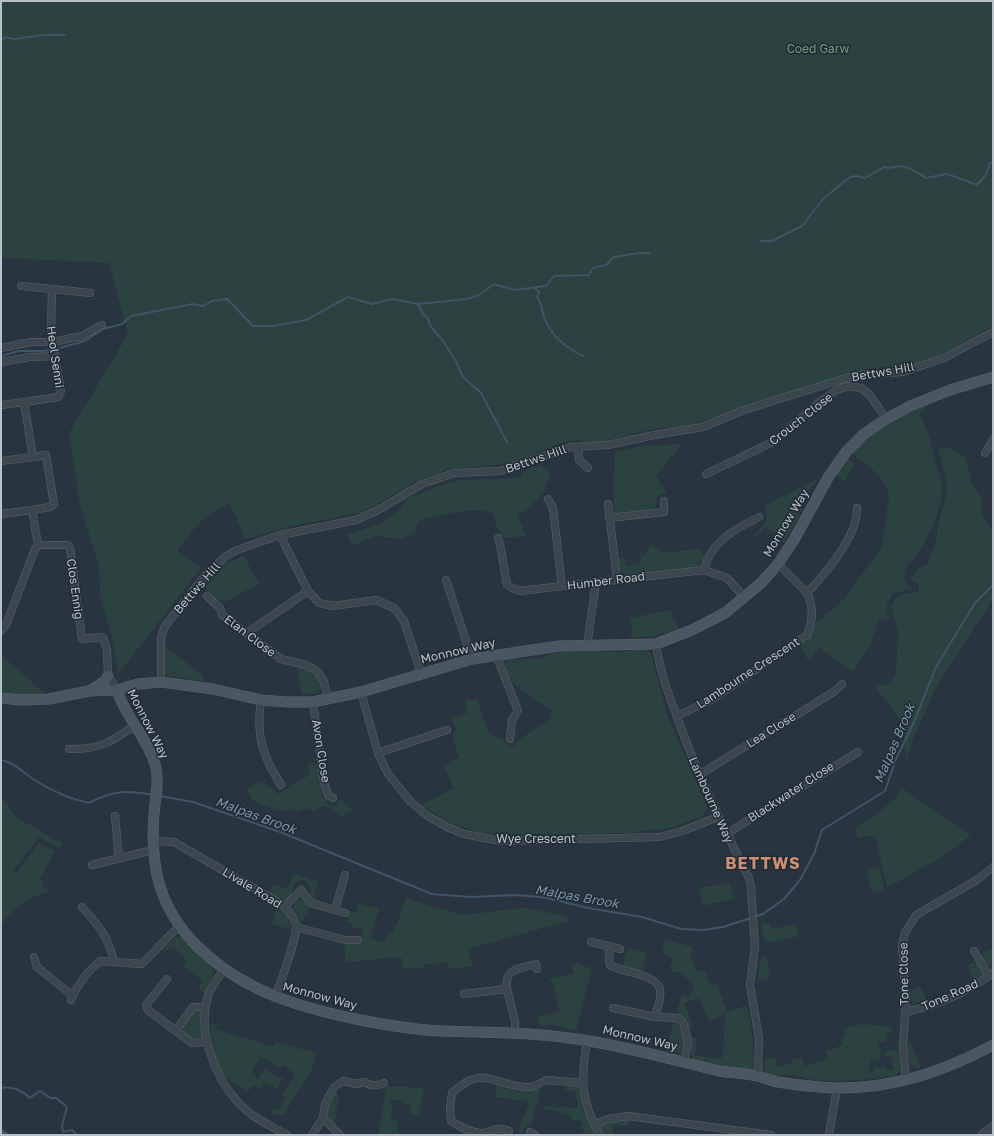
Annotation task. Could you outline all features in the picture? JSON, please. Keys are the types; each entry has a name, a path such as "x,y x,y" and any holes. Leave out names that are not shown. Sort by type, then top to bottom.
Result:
{"street":[{"path":"21,286 90,293"},
{"name":"Heol Senni","path":"24,402 58,397 61,391 50,322 52,289"},
{"path":"1,348 31,342 53,344 82,336 102,325"},
{"name":"Bettws Hill","path":"161,682 162,632 204,577 226,556 237,550 280,535 356,520 380,509 422,484 454,473 500,471 571,447 608,446 654,435 703,427 744,410 856,375 903,372 944,358 993,332"},
{"path":"1,362 30,357 55,355"},
{"name":"Monnow Way","path":"993,377 910,406 886,419 854,443 829,476 795,538 778,564 745,598 725,613 656,644 559,646 472,659 360,692 313,702 261,700 213,689 161,682 138,684 117,690 120,702 148,747 154,762 157,784 153,846 158,883 167,905 179,926 199,948 224,970 252,988 275,998 322,1012 398,1027 444,1031 516,1033 587,1040 721,1071 758,1076 780,1082 837,1088 891,1083 943,1070 993,1045"},
{"name":"Crouch Close","path":"706,474 773,442 822,400 837,390 848,386 861,388 870,395 886,419"},
{"path":"2,405 24,402 33,457"},
{"path":"985,453 993,440"},
{"path":"578,447 580,460 588,468"},
{"path":"1,462 46,455 54,504 50,507 1,514"},
{"path":"548,499 553,508 562,586"},
{"path":"609,518 664,512 664,501"},
{"path":"608,504 617,579"},
{"path":"778,564 807,593 836,557 849,537 857,517 856,508"},
{"path":"1,631 6,625 35,549 38,546 32,510"},
{"path":"704,570 706,560 731,531 759,517"},
{"path":"280,535 308,591 319,602 333,606 376,600 394,608 404,621 422,673"},
{"name":"Humber Road","path":"498,538 501,548 505,580 507,585 519,591 704,570 726,578 745,598"},
{"name":"Clos Ennig","path":"38,546 63,544 68,545 70,548 82,639 103,638 107,649 108,676"},
{"path":"446,580 472,659"},
{"path":"587,646 596,582"},
{"path":"247,633 308,591"},
{"name":"Lambourne Crescent","path":"676,716 711,700 807,635 812,623 812,607 807,593"},
{"name":"Elan Close","path":"207,596 220,608 222,615 282,659 306,665 317,670 324,682 328,699"},
{"name":"Lambourne Way","path":"656,644 665,686 699,775 726,834 749,878 755,925 755,948 750,985 759,1038 758,1076"},
{"path":"496,655 518,711 512,720 510,739"},
{"path":"89,691 104,682 108,676 117,690"},
{"name":"Lea Close","path":"699,775 835,691 842,684"},
{"path":"1,698 21,700 48,698 89,691 117,690"},
{"name":"Wye Crescent","path":"360,692 378,753 388,774 397,787 426,815 464,834 501,841 660,837 682,831 718,817"},
{"path":"261,700 258,720 261,743 268,764 281,785"},
{"name":"Avon Close","path":"313,702 324,782 328,795 333,798"},
{"path":"69,749 102,746 117,739 134,726"},
{"path":"378,753 447,730"},
{"name":"Blackwater Close","path":"726,834 858,752"},
{"path":"114,816 119,858"},
{"name":"Livale Road","path":"92,865 119,858 153,846 174,842 285,906 292,915 296,927"},
{"name":"Tone Close","path":"906,1080 903,1046 905,978 902,945 908,926 916,915 925,908 991,871"},
{"path":"335,910 345,876"},
{"path":"285,906 301,890 311,903 345,913"},
{"path":"82,907 98,924 110,943 114,962"},
{"path":"34,958 37,967 72,998 76,988 92,968 100,961 142,964 179,926"},
{"path":"275,998 296,927 345,940 358,940"},
{"path":"591,942 620,949"},
{"path":"610,947 610,965 617,969 649,978 657,984 660,997 655,1017"},
{"path":"974,951 991,975"},
{"path":"516,1033 515,1022 507,989 507,976 512,972 536,964 537,969"},
{"path":"224,970 213,986 206,1007 207,1042 221,1077 236,1101 252,1115 282,1134"},
{"name":"Tone Road","path":"905,1012 935,1004 970,988 991,975"},
{"path":"167,979 146,1005 148,1010 192,1043 207,1042"},
{"path":"464,994 507,989"},
{"path":"176,1030 193,1007 206,1007"},
{"path":"613,1008 655,1017 678,1018 683,1022 688,1041 684,1062"},
{"path":"587,1040 582,1083 586,1106 600,1135"},
{"path":"509,1131 499,1127 481,1133 460,1127 451,1121 450,1107 452,1093 466,1081 477,1076 524,1087 532,1087 547,1080 582,1083"},
{"path":"312,1135 323,1118 328,1095 338,1082 343,1081 356,1084 365,1082 370,1086 377,1086 384,1083"},
{"path":"829,1135 834,1114 837,1088"},
{"path":"594,1124 608,1119 628,1116 771,1135"},
{"path":"323,1118 340,1135"},
{"path":"981,1135 993,1126"}],"green space":[{"name":"Coed Garw","path":"1,1 993,1 993,326 940,355 912,365 856,370 833,380 739,408 716,418 684,427 658,428 597,443 577,440 558,444 517,462 450,469 416,481 380,503 359,513 287,527 246,539 229,503 200,522 177,550 201,568 118,674 112,637 100,596 99,568 79,500 69,433 128,334 109,263 1,258"},
{"path":"924,405 927,408 919,415 931,441 942,488 937,516 920,550 910,562 905,573 908,583 913,589 893,593 888,601 886,612 890,619 878,620 871,644 853,672 819,647 809,662 799,645 812,634 815,624 844,599 882,547 889,496 885,484 875,472 852,453 868,438 885,426"},
{"path":"682,444 656,476 667,493 658,494 655,508 613,515 615,452 641,446"},
{"path":"938,448 951,448 966,459 972,483 983,500 981,512 993,531 993,599 940,680 914,736 905,764 905,726 875,687 891,683 896,673 898,631 891,607 898,595 919,592 919,584 910,580 917,569 927,564 936,542 938,522 946,498 947,484"},
{"path":"848,458 855,465 845,480 842,480 837,475 837,472"},
{"path":"541,465 549,472 550,478 545,488 546,490 526,511 518,515 526,536 503,538 496,525 494,515 478,510 458,512 419,520 414,533 400,539 377,536 353,545 346,535 376,525 395,515 409,498 438,486 461,480 522,477 523,472 535,466"},
{"path":"819,478 808,491 798,519 784,543 771,530 764,528 757,537 754,535 767,519 764,506"},
{"path":"652,544 661,553 699,549 702,550 704,557 698,567 632,575 631,573 625,574 621,572 618,558 625,558 627,567 641,563 641,555 644,555"},
{"path":"244,556 259,584 225,602 216,598 205,587 225,564"},
{"path":"671,610 673,619 675,618 679,629 653,636 631,638 632,627 630,618"},
{"path":"164,647 202,674 204,681 168,676 164,671"},
{"path":"645,649 651,653 668,717 707,806 703,816 671,828 628,833 507,835 481,833 448,822 421,805 454,788 444,767 459,757 452,737 456,729 451,718 467,713 466,699 478,700 489,733 502,739 512,747 527,734 550,719 551,710 520,689 508,675 506,667 508,659 540,659 549,654 569,650 617,652"},
{"path":"1,655 45,693 21,695 1,693"},
{"path":"297,667 315,675 321,686 318,693 302,695"},
{"path":"307,763 317,763 323,798 327,804 335,806 341,800 353,810 342,817 329,807 323,806 314,811 306,808 298,812 291,809 281,811 261,805 251,799 247,789 261,781 278,794 309,775"},
{"path":"902,788 971,835 943,856 887,888 875,835 858,838 855,830 894,800"},
{"path":"1,797 8,803 10,810 27,825 29,823 55,841 57,838 63,843 59,849 39,837 13,871 16,874 39,843 55,851 40,879 43,882 44,888 49,890 18,907 7,917 1,926"},
{"path":"879,867 885,890 872,893 867,873 869,869"},
{"path":"294,873 318,882 314,897 319,899 318,901 309,897 310,887 302,880 294,883 291,895 285,900 280,900 270,893 273,884 287,889"},
{"path":"730,882 734,899 702,906 699,888"},
{"path":"407,897 414,901 462,915 524,908 567,916 568,921 468,949 473,966 448,969 447,962 424,965 424,968 403,969 401,957 346,962 344,943 362,943 363,936 362,929 351,927 352,923 346,921 349,911 356,913 358,903 379,909 370,939 384,943 388,932 393,933"},
{"path":"299,899 305,899 309,905 307,917 304,917 302,923 292,906"},
{"path":"277,907 288,916 292,930 272,924"},
{"path":"769,923 771,929 796,924 799,936 768,943 764,940 761,924"},
{"path":"177,937 188,942 197,950 213,970 214,974 205,994 198,987 203,981 183,966 187,961 178,953 179,952 173,947 166,951 164,949"},
{"path":"665,939 692,947 694,952 690,954 697,972 705,970 711,986 717,984 727,1012 747,1005 753,1045 753,1069 740,1071 733,1070 694,1060 691,1055 691,1038 696,1038 695,1055 720,1059 723,1056 725,1014 709,1022 699,998 684,1003 693,1027 689,1029 682,1017 676,1015 682,995 690,997 694,983 678,972 672,973 670,967 674,959 662,953"},
{"path":"628,948 647,953 642,972 622,967"},
{"path":"990,949 993,953 993,965 990,967 983,957 983,953"},
{"path":"766,954 770,978 758,981 760,959"},
{"path":"579,963 582,966 592,968 576,1031 554,1025 539,1026 537,1017 560,1011 552,982 549,979 574,973 572,965"},
{"path":"972,963 978,963 983,973 974,981 968,966"},
{"path":"920,987 927,1000 912,1005 909,994 911,991"},
{"path":"201,1011 203,1034 202,1038 192,1039 184,1033 182,1028 191,1013"},
{"path":"673,1021 676,1021 683,1035 684,1043 680,1052 667,1052"},
{"path":"212,1023 217,1025 216,1029 274,1047 276,1042 316,1053 310,1074 296,1093 285,1114 273,1114 271,1111 273,1108 278,1111 286,1098 282,1095 295,1075 283,1065 281,1068 261,1057 250,1074 258,1079 265,1069 279,1078 283,1078 276,1089 273,1085 264,1082 260,1088 252,1085 248,1092 234,1084 219,1068 213,1046 210,1025"},
{"path":"862,1024 892,1027 893,1032 886,1034 887,1041 878,1043 881,1059 870,1060 871,1066 868,1067 869,1073 874,1072 874,1068 886,1067 886,1070 893,1069 892,1056 885,1057 885,1051 899,1050 901,1070 896,1076 857,1080 819,1081 792,1075 771,1076 764,1070 765,1059 775,1057 777,1067 792,1063 791,1060 802,1058 804,1066 828,1060 826,1051 843,1045 841,1038 845,1037 843,1029"},
{"path":"910,1040 921,1068 916,1069 909,1064 907,1042"},
{"path":"496,1085 524,1092 540,1088 538,1105 535,1105 532,1124 524,1128 523,1133 519,1133 520,1125 529,1104 526,1101 495,1097"},
{"path":"566,1085 579,1086 583,1109 595,1135 583,1135 584,1130 581,1129 583,1122 571,1119 571,1115 543,1108 544,1106 577,1108 578,1101 576,1100 576,1092 565,1090"},
{"path":"386,1086 424,1088 419,1116 410,1114 411,1106 405,1105 404,1101 391,1100 390,1104 393,1104 391,1119 396,1120 399,1135 378,1135"},
{"path":"337,1090 338,1101 334,1126 327,1115 327,1105"},
{"path":"631,1119 628,1126 614,1125 613,1135 605,1135 601,1127 604,1124 611,1122"}],"waterway":[{"path":"1,40 5,37 14,39 45,35 65,35"},
{"path":"760,241 772,241 802,226 823,199 850,177 857,176 865,178 884,167 890,168 903,166 910,168 926,178 947,174 977,185 986,175 990,163 993,162"},
{"path":"56,349 85,341 103,329 122,324 131,316 193,304 203,306 212,301 227,299 253,326 274,326 306,320 348,297 372,304 392,299 418,304 467,299 479,295 494,284 514,290 546,286 554,276 589,275 593,268 606,265 614,257 639,253 650,253"},
{"path":"534,288 539,292 537,297 541,304 544,317 551,330 565,345 583,356"},
{"path":"418,304 422,313 427,317 431,327 443,341 456,361 463,377 481,393 507,442"},
{"path":"1,356 19,351 51,350"},
{"name":"Malpas Brook","path":"160,796 193,802 280,832 432,894 471,897 514,895 542,897 588,908 642,917 681,929 703,930 723,927 763,914 784,899 800,880 814,854 822,830 885,791 896,759 914,722 936,667 975,603 993,585"},
{"name":"Malpas Brook","path":"1,760 15,766 36,781 55,791 68,797 89,803 113,793 121,792 136,792 154,795"},
{"path":"1,1088 17,1089 30,1098 40,1091 50,1098 56,1098 67,1107 62,1126 63,1132 72,1130 77,1135"},
{"path":"1,1133 5,1135"}],"district":[{"name":"BETTWS","path":"763,863"}]}
